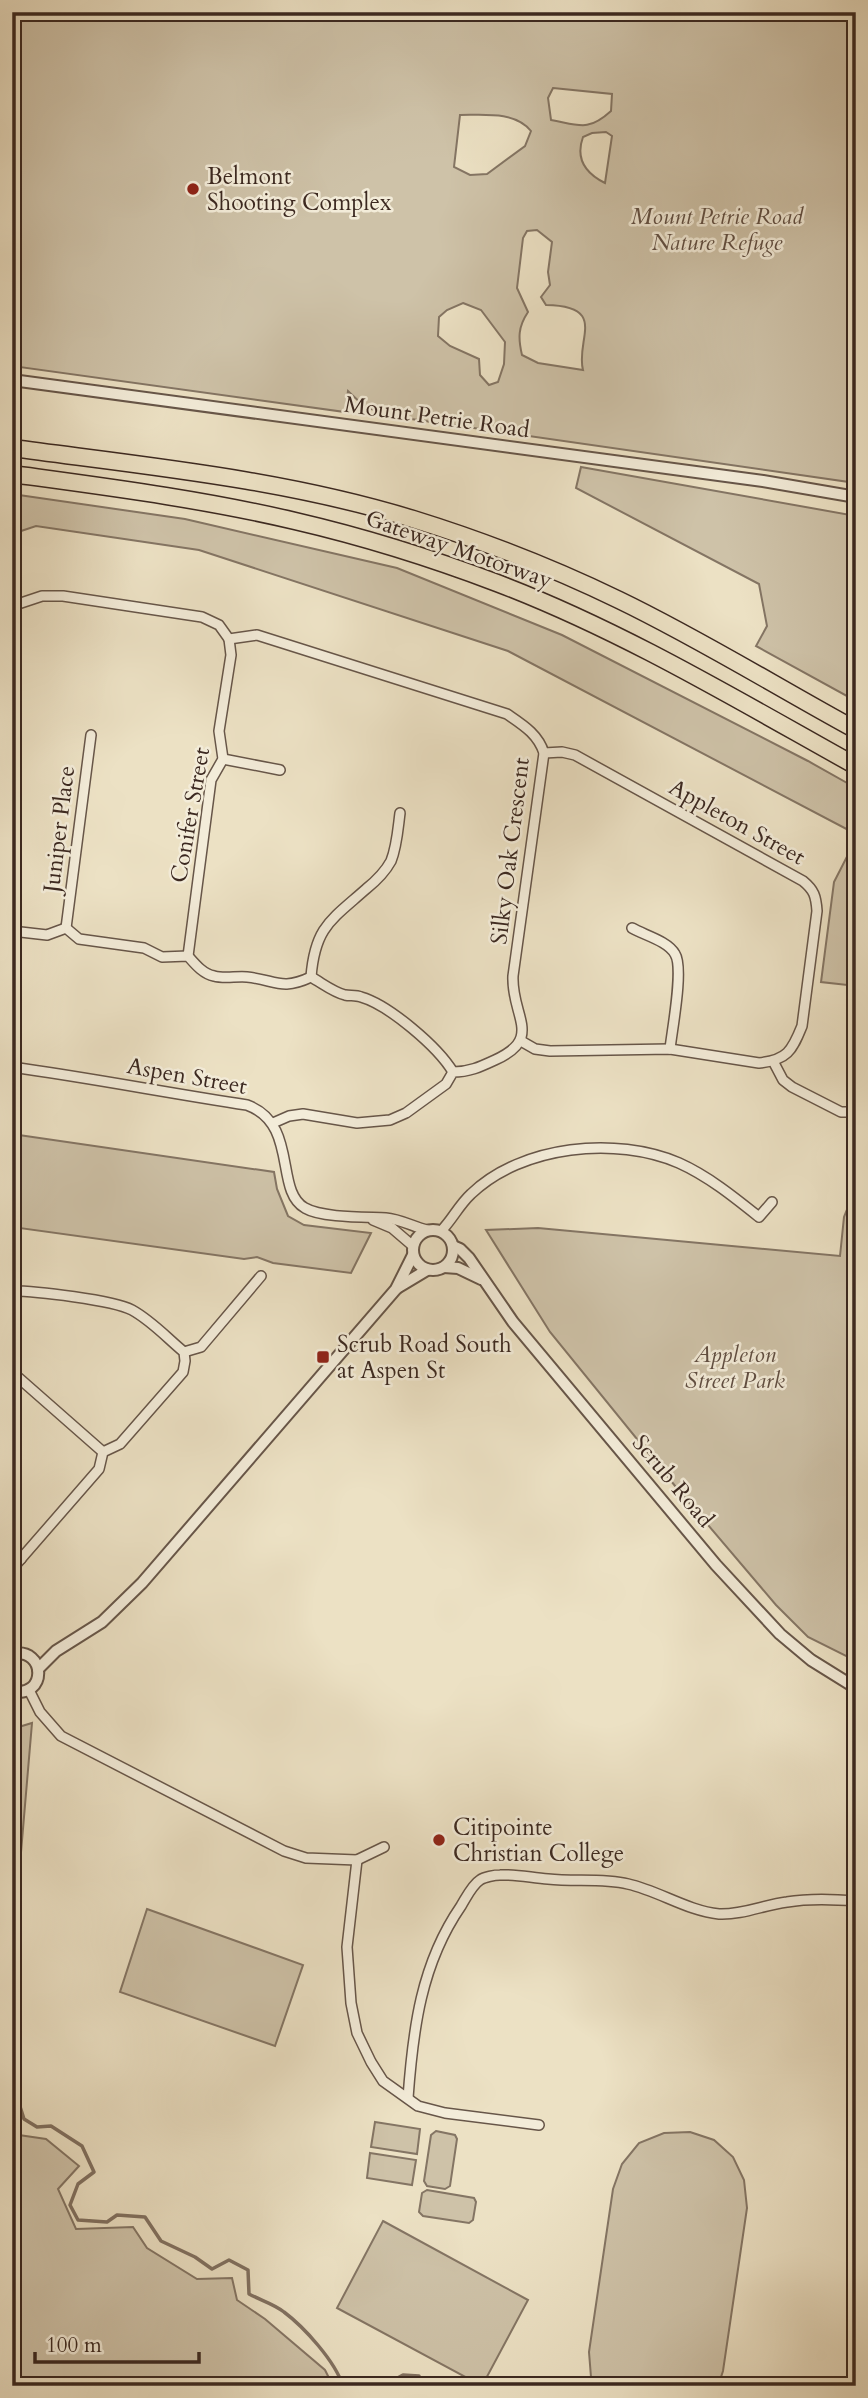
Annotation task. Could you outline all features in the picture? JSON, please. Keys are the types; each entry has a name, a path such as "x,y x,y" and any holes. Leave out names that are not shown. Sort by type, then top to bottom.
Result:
{"highway":[{"name":"Gateway Motorway","path":"12,448 293,489 359,504 470,538 524,558 621,601 856,730"},
{"name":"Gateway Motorway","path":"12,474 250,511 364,538 446,565 558,608 624,639 856,766"}],"street":[{"name":"Mount Petrie Road","path":"12,380 763,481 856,497"},
{"path":"12,606 42,596 62,596 181,612 219,625 229,639"},
{"name":"Silky Oak Crescent","path":"229,639 257,635 508,714 541,741 544,753 513,976 513,988 522,1026 521,1041"},
{"name":"Conifer Street","path":"188,956 211,780 223,760 219,731 231,655 229,639"},
{"name":"Juniper Place","path":"66,928 91,735"},
{"name":"Appleton Street","path":"544,753 562,752 575,755 803,881 811,888 816,897 817,911 802,1026 795,1044 785,1057 773,1061"},
{"path":"223,760 280,770"},
{"path":"312,977 313,956 318,938 332,919 381,876 391,860 400,813"},
{"path":"12,931 47,936 66,928 79,939 144,948 162,957 188,956 212,976 248,977 279,985 295,984 312,977"},
{"path":"632,928 676,954 679,971 670,1049"},
{"path":"312,977 344,995 362,997 417,1031 445,1058 453,1072"},
{"path":"453,1072 468,1072 513,1052 521,1041 535,1049 550,1051 670,1049 759,1063 773,1061 783,1080 792,1087 841,1112 856,1112"},
{"name":"Aspen Street","path":"12,1067 101,1079 151,1091 247,1105 265,1114 273,1122"},
{"path":"444,1267 451,1258 453,1246 441,1231 427,1230 397,1220 372,1219 303,1208 293,1195 273,1122 303,1114 357,1123 390,1120 406,1113 446,1084 453,1072"},
{"path":"441,1231 472,1192 501,1172 569,1149 604,1147 639,1150 678,1163 708,1179 757,1220 772,1202"},
{"path":"372,1219 392,1228 413,1251 418,1264 427,1270"},
{"path":"12,1691 29,1690 36,1683 38,1669 56,1651 102,1622 142,1583 396,1289 418,1236 427,1230"},
{"name":"Scrub Road","path":"453,1246 469,1258 513,1322 725,1575 780,1634 811,1660 856,1688"},
{"path":"396,1289 427,1270 444,1267 458,1268 481,1279"},
{"path":"184,1352 201,1347 261,1276"},
{"path":"12,1291 115,1304 149,1321 184,1352 183,1372 120,1444 103,1452"},
{"path":"12,1372 103,1452"},
{"path":"12,1569 99,1469 103,1452"},
{"path":"12,1552 21,1559"},
{"path":"12,1654 30,1656 56,1651"},
{"path":"30,1656 38,1669"},
{"path":"29,1690 49,1723 61,1736 284,1851 306,1858 357,1860 383,1847"},
{"path":"357,1860 347,1947 351,2003 357,2033 383,2081 418,2106 445,2113 539,2125"},
{"path":"408,2098 417,2009 445,1929 480,1880 498,1875 518,1875 625,1883 652,1890 696,1909 719,1914 751,1912 783,1902 807,1899 856,1901"}],"green space":[{"name":"Mount Petrie Road Nature Refuge","path":"12,12 856,12 856,483 397,417 365,407 348,391 345,412 12,366","holes":["553,88 612,94 611,111 596,122 583,125 551,120 548,98","460,115 508,117 531,131 525,146 487,174 470,175 454,167","606,132 612,136 605,183 592,175 581,159 583,137","537,230 552,242 548,272 550,285 541,297 546,305 577,311 583,318 583,370 538,363 522,355 520,333 528,312 517,288 523,238 527,231","463,303 481,310 505,342 504,364 498,382 489,385 480,375 479,359 450,346 438,336 439,317"]},
{"path":"581,467 856,516 856,701 756,646 767,626 759,584 576,488"},
{"path":"12,494 185,519 397,568 562,635 856,788 856,834 508,651 199,550 36,526 12,534"},
{"path":"856,839 856,986 821,982 834,882"},
{"path":"12,1134 274,1172 277,1189 288,1216 304,1225 371,1233 351,1273 273,1263 257,1257 244,1259 12,1227"},
{"name":"Appleton Street Park","path":"856,1187 856,1661 808,1637 776,1605 550,1332 486,1230 538,1228 840,1256 844,1217"},
{"path":"32,1723 12,1958 12,1729"},
{"path":"147,1909 303,1965 275,2046 120,1992"},
{"path":"375,2122 420,2129 417,2154 371,2147"},
{"path":"436,2131 455,2135 457,2139 450,2186 445,2189 427,2186 424,2181 431,2135"},
{"path":"690,2132 714,2140 733,2157 744,2180 747,2208 723,2371 718,2386 594,2386 589,2352 613,2189 622,2164 639,2143 664,2133"},
{"path":"12,2134 46,2139 79,2166 58,2189 76,2229 133,2227 147,2248 197,2279 232,2278 237,2300 265,2319 325,2370 333,2386 12,2386"},
{"path":"370,2153 416,2160 412,2185 367,2178"},
{"path":"427,2190 474,2198 476,2202 473,2220 469,2223 423,2216 419,2212 422,2193"},
{"path":"383,2221 528,2300 482,2386 337,2308"}],"waterway":[{"path":"12,2066 19,2074 15,2091 24,2119 37,2127 51,2126 82,2146 94,2172 78,2184 70,2205 78,2220 107,2222 117,2215 145,2217 161,2241 195,2257 212,2269 229,2260 248,2270 249,2294 280,2309 301,2326 326,2356 343,2386"},
{"path":"383,2386 403,2375 419,2376 420,2386"}],"place":[{"name":"Belmont Shooting Complex","path":"193,189"},
{"name":"Scrub Road South at Aspen St","path":"323,1357"},
{"name":"Citipointe Christian College","path":"439,1840"}]}
